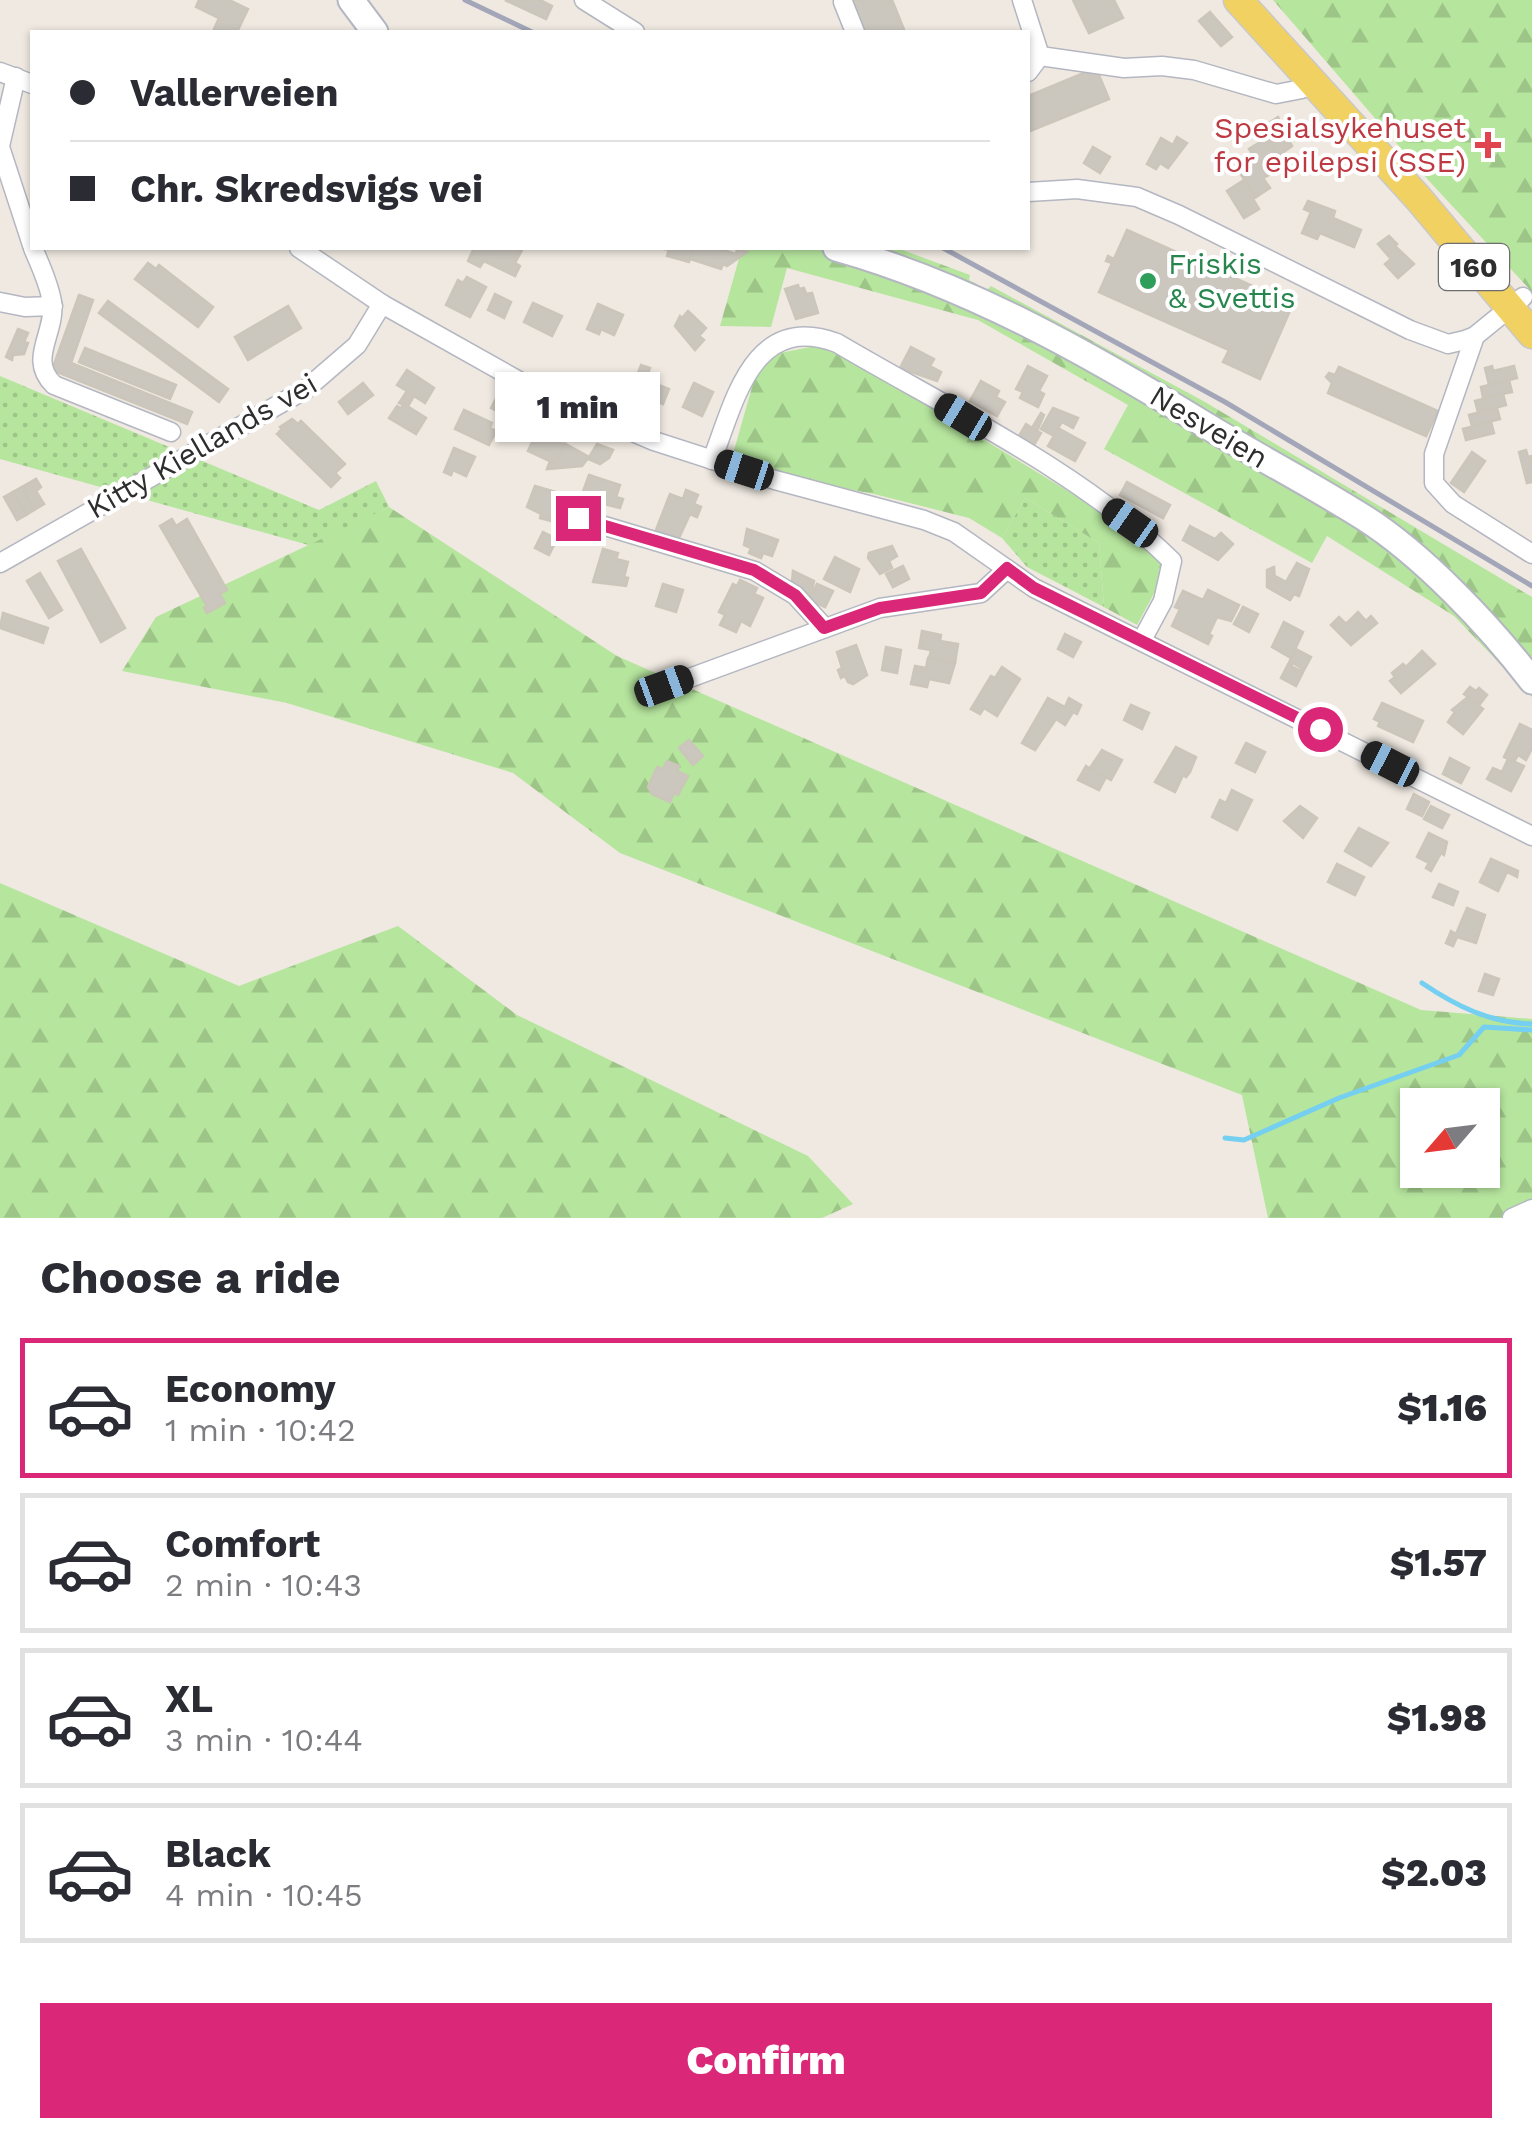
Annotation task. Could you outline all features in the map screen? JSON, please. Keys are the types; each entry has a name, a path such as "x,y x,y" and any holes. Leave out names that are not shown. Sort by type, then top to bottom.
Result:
{"main road":[{"name":"160","path":"1238,0 1418,198 1461,234 1522,304 1532,334"}],"street":[{"path":"351,0 374,30"},
{"path":"584,0 609,7 634,30"},
{"path":"1022,0 1040,56"},
{"path":"843,2 854,30"},
{"path":"1030,69 1040,56"},
{"path":"1040,56 1124,68 1162,66 1194,70 1276,94 1302,89"},
{"path":"16,77 0,147 30,237"},
{"path":"1030,192 1077,189 1137,198 1448,344 1475,336 1522,304"},
{"path":"34,250 53,306 40,366 44,376 54,385 171,432"},
{"path":"302,250 382,304 537,391 654,441 954,532 1034,588 1532,836"},
{"name":"Nesveien","path":"842,250 923,277 1026,322 1098,360 1364,517 1429,571 1512,654 1532,681"},
{"path":"0,302 25,307 53,306"},
{"name":"Kitty Kiellands vei","path":"0,563 306,389 357,345 382,304"},
{"path":"712,460 746,371 765,351 797,336 816,335 838,343 1071,482 1172,561 1170,582 1142,640"},
{"path":"1475,336 1434,454 1434,483 1453,504 1532,554"},
{"path":"578,518 754,570 795,595 824,628"},
{"path":"664,686 880,608 981,593 1007,568"},
{"path":"1512,1218 1532,1209"}],"green space":[{"path":"1273,0 1532,0 1532,292 1430,182"},
{"path":"741,250 902,250 970,275 969,280 987,290 991,286 1205,402 1532,597 1532,697 1454,616 1327,536 1312,563 1104,449 1128,405 978,320 787,268 771,327 720,326"},
{"path":"820,345 864,366 1133,531 1162,563 1158,586 1137,625 1104,607 1099,543 1025,498 1002,538 969,518 779,476 731,461 754,380 775,354"},
{"path":"0,376 319,510 376,481 389,507 312,546 0,459"},
{"path":"1025,498 1099,543 1104,607 1027,567 1002,538"},
{"path":"389,507 617,656 1421,1010 1532,1019 1532,1204 1505,1218 1268,1218 1242,1095 620,853 513,773 287,703 122,671 156,617"},
{"path":"0,883 239,986 398,926 517,1015 808,1156 853,1204 822,1218 0,1218"}],"building":[{"path":"199,0 229,0 248,9 238,30 216,30 219,18 196,7"},
{"path":"505,0 540,0 552,6 546,19"},
{"path":"852,0 892,0 904,30 864,30"},
{"path":"1073,0 1114,0 1123,18 1089,33"},
{"path":"1210,12 1232,37 1221,46 1199,21"},
{"path":"1096,68 1109,99 1030,131 1030,95"},
{"path":"1278,117 1292,146 1278,156 1260,129"},
{"path":"1177,137 1187,143 1168,168 1160,163 1156,169 1147,164 1161,138 1173,145"},
{"path":"1267,138 1281,167 1267,176 1249,149"},
{"path":"1093,147 1110,157 1100,173 1084,163"},
{"path":"1255,159 1270,188 1256,197 1238,170"},
{"path":"1244,180 1259,209 1244,218 1227,191"},
{"path":"1308,201 1335,211 1333,218 1361,230 1354,247 1320,233 1317,239 1302,233 1311,212 1304,209"},
{"path":"1127,230 1293,304 1260,379 1223,362 1229,350 1099,292 1112,263 1106,261 1108,256 1114,259"},
{"path":"1389,236 1414,264 1398,278 1385,264 1391,259 1378,244"},
{"path":"473,250 522,250 515,263 520,266 515,276 484,261 480,267 468,261"},
{"path":"669,250 693,250 689,262 667,256"},
{"path":"693,250 747,252 727,266 723,264 721,269 690,259"},
{"path":"148,263 156,269 159,265 213,307 198,327 135,279"},
{"path":"467,277 486,287 470,317 446,305 458,280 463,283"},
{"path":"798,285 806,294 812,293 818,313 796,319 785,289"},
{"path":"495,294 511,302 504,318 488,310"},
{"path":"79,295 93,300 71,363 192,412 187,424 52,370"},
{"path":"108,301 228,389 219,402 99,313"},
{"path":"533,303 562,316 552,336 524,322"},
{"path":"598,304 623,315 614,335 601,329 599,334 587,329"},
{"path":"288,306 301,328 248,360 235,337"},
{"path":"688,311 706,328 699,336 704,340 695,350 675,326"},
{"path":"18,329 28,333 24,342 28,343 24,354 13,355 12,360 6,357"},
{"path":"911,347 934,359 930,366 941,372 937,381 900,368"},
{"path":"85,348 176,385 170,399 79,362"},
{"path":"641,365 650,368 645,380 669,389 663,404 631,391"},
{"path":"1028,366 1047,376 1039,391 1044,394 1038,407 1020,398 1023,392 1016,389"},
{"path":"1492,366 1493,371 1514,366 1517,378 1489,385 1485,368"},
{"path":"1339,367 1438,411 1426,436 1328,393 1332,383 1326,377 1329,373 1335,375"},
{"path":"407,370 434,388 425,403 414,396 408,406 399,403 407,391 397,385"},
{"path":"1509,380 1512,392 1483,398 1481,387"},
{"path":"981,381 999,391 996,397 1005,402 997,416 970,401"},
{"path":"363,383 373,395 348,414 339,402"},
{"path":"694,383 713,392 702,416 683,407"},
{"path":"499,393 518,402 511,418 491,408"},
{"path":"1503,394 1506,405 1478,412 1475,401"},
{"path":"404,404 426,418 416,434 389,418 397,406 401,408"},
{"path":"1053,408 1078,418 1073,428 1062,422 1058,428 1085,443 1075,461 1048,446 1054,436 1041,429"},
{"path":"1497,408 1500,419 1472,426 1469,415"},
{"path":"464,410 492,423 490,428 496,431 489,445 455,429"},
{"path":"1041,413 1044,415 1037,431 1041,433 1034,445 1019,436 1026,424 1032,428"},
{"path":"292,419 298,424 301,421 345,464 335,473 340,478 331,487 277,434"},
{"path":"1491,422 1494,433 1466,440 1463,429"},
{"path":"537,432 565,445 556,464 528,451"},
{"path":"564,443 589,457 582,466 547,469 550,461 556,464"},
{"path":"597,444 613,450 600,464 588,459"},
{"path":"454,448 475,457 466,476 453,470 451,475 444,472"},
{"path":"1526,450 1528,457 1532,456 1532,482 1527,483 1519,452"},
{"path":"1472,452 1485,461 1464,492 1451,483"},
{"path":"589,475 620,485 616,497 623,499 620,508 582,494"},
{"path":"36,479 41,487 36,491 44,504 34,510 22,487"},
{"path":"1127,482 1170,505 1163,518 1120,495"},
{"path":"535,486 566,495 558,519 540,518 541,514 527,507"},
{"path":"22,487 34,510 26,515 13,492"},
{"path":"686,490 698,495 694,504 701,507 697,517 690,514 679,538 656,530 670,494 683,499"},
{"path":"13,492 26,515 17,520 4,497"},
{"path":"172,519 176,526 187,519 227,590 220,594 225,603 207,613 207,606 160,526"},
{"path":"1190,526 1215,539 1221,533 1233,544 1218,560 1183,540"},
{"path":"747,529 778,540 772,556 763,553 761,558 749,553 751,548 744,545"},
{"path":"543,532 557,539 549,555 535,548"},
{"path":"892,546 897,556 889,561 892,568 880,574 868,558 869,553"},
{"path":"81,549 125,628 101,642 58,561"},
{"path":"603,549 618,553 616,559 628,562 626,586 593,582"},
{"path":"835,557 859,569 850,592 824,579"},
{"path":"1297,563 1309,569 1299,596 1294,594 1290,600 1267,587 1267,570 1274,567 1275,581 1277,577 1286,582"},
{"path":"903,566 909,579 893,587 886,574"},
{"path":"793,571 814,581 811,596 792,583"},
{"path":"40,573 62,610 49,618 27,581"},
{"path":"740,580 757,588 754,594 763,598 750,626 741,621 736,632 720,625 725,615 719,612 733,584 737,586"},
{"path":"663,584 683,590 676,612 656,606"},
{"path":"817,584 833,591 825,607 810,600"},
{"path":"1208,590 1239,605 1231,621 1217,617 1208,644 1172,626 1183,591 1203,600"},
{"path":"1243,607 1258,614 1249,632 1234,624"},
{"path":"1358,612 1366,621 1371,616 1377,623 1351,645 1331,625 1339,617 1346,624"},
{"path":"3,613 48,628 43,643 0,628"},
{"path":"1284,622 1303,632 1291,658 1272,647"},
{"path":"922,631 941,635 940,641 958,644 955,663 929,658 931,650 919,648"},
{"path":"1065,634 1081,642 1073,657 1058,649"},
{"path":"856,645 867,675 853,684 845,676 841,678 837,652"},
{"path":"886,647 901,650 897,673 882,670"},
{"path":"1296,649 1311,657 1304,670 1293,663 1291,666 1303,672 1296,686 1281,678"},
{"path":"1422,651 1435,664 1401,693 1390,681 1395,677 1392,673 1403,664 1406,667"},
{"path":"928,658 955,663 949,683 929,679 927,687 911,684 915,666 926,668"},
{"path":"1002,667 1020,679 997,716 984,708 980,714 971,709 991,676 995,678"},
{"path":"1470,687 1487,695 1480,704 1474,702 1483,709 1463,734 1448,722 1455,712 1452,710 1468,697 1464,694"},
{"path":"1048,698 1065,707 1069,698 1081,705 1065,725 1056,719 1035,750 1022,743"},
{"path":"1382,703 1423,721 1413,742 1378,726 1380,722 1374,719"},
{"path":"1131,705 1149,713 1142,729 1124,720"},
{"path":"1520,724 1532,730 1532,748 1526,760 1518,755 1514,762 1504,757"},
{"path":"689,740 703,756 693,765 679,748"},
{"path":"1246,743 1265,752 1255,772 1236,763"},
{"path":"1176,747 1196,757 1175,792 1155,782"},
{"path":"1102,750 1122,760 1111,780 1090,768"},
{"path":"1450,758 1469,768 1461,783 1443,774"},
{"path":"1508,759 1524,766 1511,791 1487,779 1493,768 1502,772"},
{"path":"667,761 688,776 670,802 652,794 648,787 657,767 663,769"},
{"path":"1086,766 1106,777 1099,790 1078,780"},
{"path":"1232,790 1252,800 1237,830 1212,817 1220,800 1226,803"},
{"path":"1414,794 1429,802 1422,816 1407,809"},
{"path":"1300,806 1317,818 1303,838 1284,821"},
{"path":"1431,806 1449,815 1442,828 1424,819"},
{"path":"1359,828 1388,843 1371,866 1345,851"},
{"path":"1429,833 1447,842 1444,855 1441,853 1431,871 1426,868 1429,863 1417,857"},
{"path":"1491,859 1518,871 1517,877 1507,872 1498,891 1480,882"},
{"path":"1337,864 1364,877 1355,895 1328,882"},
{"path":"1439,884 1458,892 1453,905 1433,897"},
{"path":"1467,908 1485,915 1476,943 1457,937 1453,946 1446,943 1451,931 1456,934"},
{"path":"1485,974 1499,979 1493,995 1479,991"}],"waterway":[{"path":"1422,983 1474,1012 1532,1024"},
{"path":"1225,1138 1244,1140 1339,1098 1459,1055 1484,1027 1532,1030"}],"railway":[{"path":"465,0 528,30"},
{"path":"947,250 1225,402 1532,586"}],"place":[{"name":"Spesialsykehuset for epilepsi (SSE)","path":"1488,145"},
{"name":"Friskis & Svettis","path":"1148,281"}],"route":[{"path":"578,518 754,570 795,595 824,628 880,608 981,593 1007,568 1034,588 1320,729"}]}
